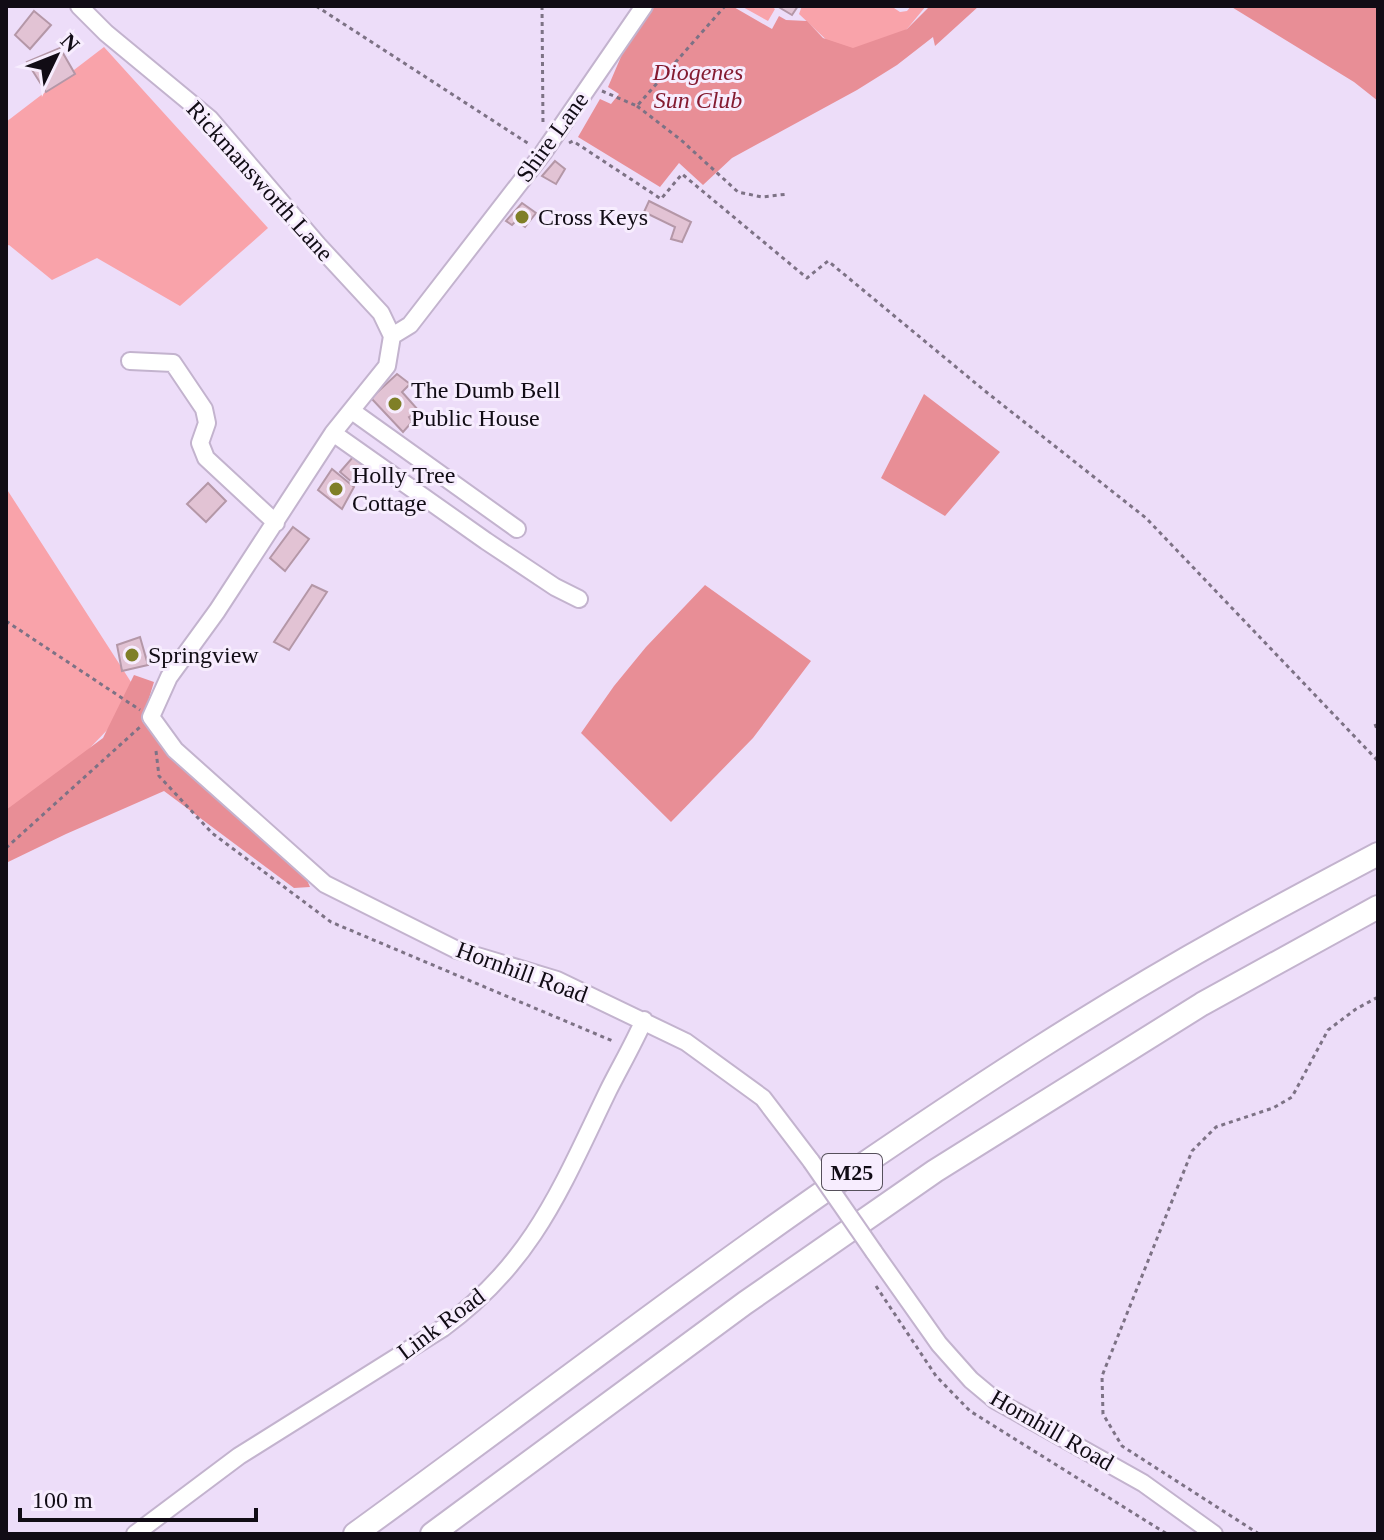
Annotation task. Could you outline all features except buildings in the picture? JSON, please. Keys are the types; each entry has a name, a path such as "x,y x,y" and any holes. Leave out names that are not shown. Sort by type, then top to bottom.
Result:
{"highway":[{"name":"M25","path":"355,1534 746,1248 975,1090 1224,937 1378,854"},
{"name":"M25","path":"432,1534 745,1303 935,1171 1202,1004 1378,907"}],"street":[{"name":"Rickmansworth Lane","path":"79,6 106,33 210,119 381,313 392,336"},
{"name":"Shire Lane","path":"392,336 410,325 543,153 644,6"},
{"path":"151,717 169,677 276,523 333,433 387,366 392,336"},
{"path":"130,361 173,363 204,409 207,423 200,443 206,458 276,523"},
{"path":"352,411 517,529"},
{"path":"333,433 486,541 555,587 579,599"},
{"name":"Hornhill Road","path":"151,717 175,750 325,884 457,950 557,980 644,1020 686,1042 763,1098 939,1344 971,1380 995,1400 1143,1483 1214,1534"},
{"name":"Link Road","path":"135,1534 239,1456 443,1328 495,1284 517,1258 563,1188 644,1020"}],"path":[{"path":"316,6 543,153"},
{"path":"542,6 543,153"},
{"path":"637,106 725,6"},
{"path":"590,84 637,106 681,140 738,192 762,197 788,194"},
{"path":"543,153 573,141 661,199 682,174 807,278 828,261 985,391 1146,518 1378,761"},
{"path":"6,621 151,717 6,848"},
{"path":"1375,724 1378,732"},
{"path":"1259,1534 1122,1446 1103,1414 1102,1376 1192,1151 1216,1127 1273,1108 1292,1097 1328,1030 1378,997"}],"shaded area":[{"path":"741,6 771,6 775,9 768,21"},
{"path":"802,6 891,6 900,12 907,11 911,6 926,6 907,29 853,65 799,14"},
{"path":"104,47 268,228 180,306 97,258 52,280 9,245 6,246 6,122"},
{"path":"6,488 140,696 6,835"}],"green space":[{"name":"Diogenes Sun Club","path":"653,6 732,6 772,29 779,16 786,20 807,21 823,38 853,48 907,29 930,6 979,6 935,46 933,37 857,90 732,158 703,185 679,163 660,187 578,137 600,99 611,104 619,94 608,87 626,45"},
{"path":"1230,6 1378,6 1378,101 1354,82"},
{"path":"924,394 1000,452 945,516 881,478"},
{"path":"705,585 811,661 753,738 671,822 581,733 646,647"},
{"path":"134,675 154,682 142,721 168,754 304,873 310,887 294,888 164,791 6,863 6,810 103,738"}],"place":[{"name":"Cross Keys","path":"522,217"},
{"name":"The Dumb Bell Public House","path":"395,404"},
{"name":"Holly Tree Cottage","path":"336,489"},
{"name":"Springview","path":"132,655"}]}
